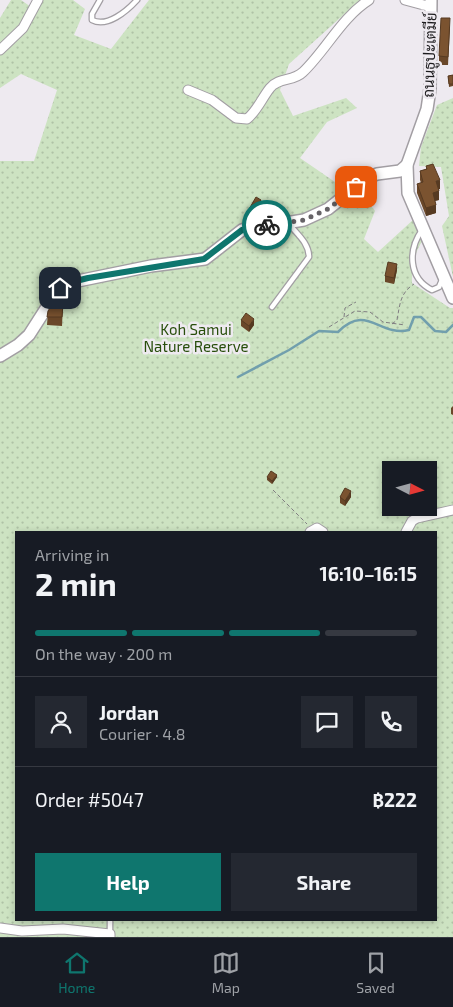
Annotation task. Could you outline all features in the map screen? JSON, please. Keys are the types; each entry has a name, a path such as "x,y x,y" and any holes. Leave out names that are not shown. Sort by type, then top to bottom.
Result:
{"street":[{"path":"0,50 23,28 38,0"},
{"path":"188,90 212,100 236,118 247,119 270,86 279,80 293,79 301,74 339,30 369,0"},
{"path":"406,0 431,4"},
{"name":"ถนนธูปะเตมีย์","path":"431,4 430,90 427,109 407,165 408,193 453,298"},
{"path":"0,356 18,345 29,335 54,296 68,283 151,266 204,259 242,230 304,220 328,209 367,178 377,174 400,171 407,165"},
{"path":"389,173 398,178 408,193"},
{"path":"406,531 412,520 453,510"},
{"path":"0,928 22,931 63,929 110,936"}],"lane":[{"path":"100,0 92,14 92,20 100,23 112,19 137,0"},
{"path":"272,307 309,257 309,251 304,242 288,223"},
{"path":"423,229 414,241 412,253 415,275 419,281 432,290 439,288 444,278"},
{"path":"110,921 110,936"}],"path":[{"path":"392,324 397,320 400,299 404,292 419,281"},
{"path":"344,318 345,308 356,302"},
{"path":"329,327 355,312 370,312 383,322 405,325"},
{"path":"273,490 294,509 310,531"}],"green space":[{"name":"Koh Samui Nature Reserve","path":"11,0 21,0 34,9 39,0 73,0 85,9 74,35 111,49 149,0 360,0 289,64 280,90 293,116 346,98 357,108 327,122 300,158 373,208 375,211 364,239 378,252 414,219 425,237 414,258 412,283 450,308 453,308 453,937 0,937 0,161 34,161 57,90 21,74 0,88 0,18"},
{"path":"453,98 453,277 442,226 449,216 441,167 419,166 421,147 437,105"}],"building":[{"path":"441,18 450,18 448,57 439,56"},
{"path":"453,75 453,84 449,84 448,76"},
{"path":"433,164 440,180 436,181 439,191 433,193 436,205 426,208 417,184 423,182 420,171 427,169 426,166"},
{"path":"256,197 261,200 254,214 248,211"},
{"path":"388,262 397,264 394,278 385,276"},
{"path":"59,294 60,304 63,304 62,317 47,317 48,311"},
{"path":"246,313 254,319 249,326 241,320"},
{"path":"271,471 277,475 272,481 267,477"},
{"path":"345,488 351,491 345,501 340,497"}],"waterway":[{"path":"238,377 289,350 319,331 338,332 357,320 365,320 399,331 409,330 414,317 421,317 435,331 446,332 453,325"}],"way so far":[{"path":"267,225 304,220 328,209 356,187"}],"route":[{"path":"60,288 68,283 88,278 151,266 204,259 242,230 267,225"}]}
